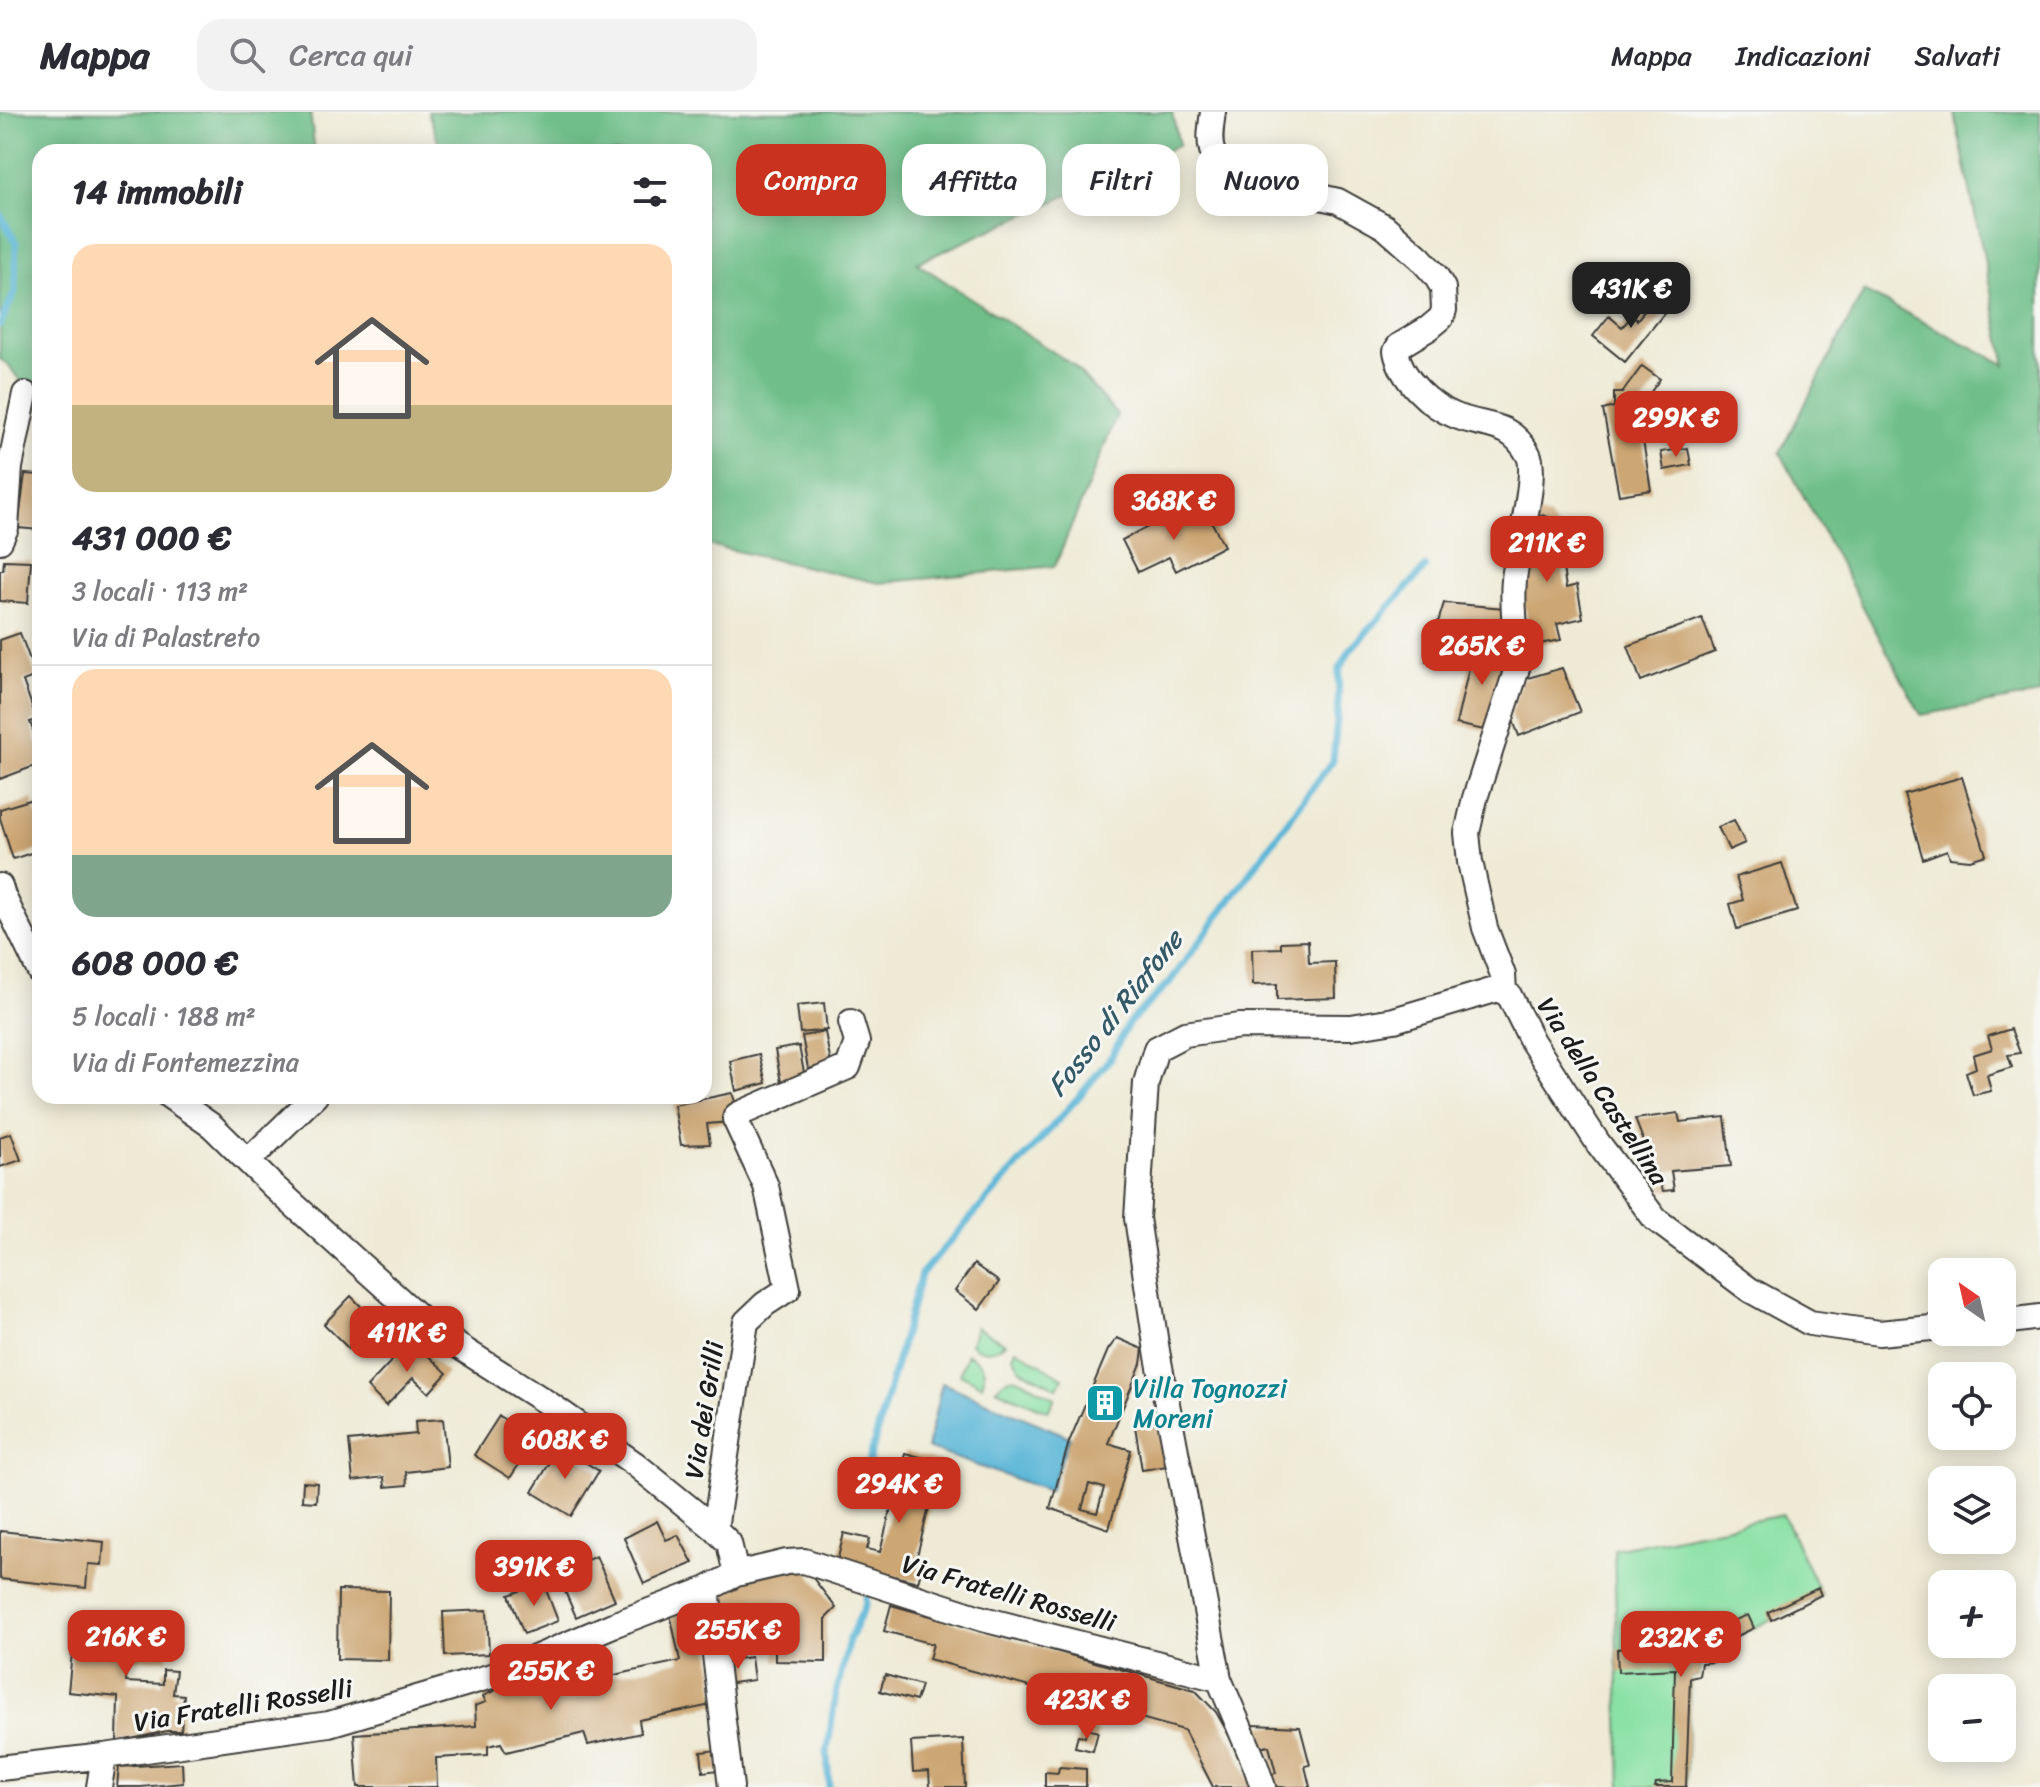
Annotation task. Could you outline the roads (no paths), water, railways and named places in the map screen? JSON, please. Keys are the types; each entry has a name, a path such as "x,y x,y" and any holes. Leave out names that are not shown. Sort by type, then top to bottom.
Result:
{"street":[{"path":"1213,112 1209,139 1212,152 1227,171 1238,178 1338,201 1385,227 1420,258 1443,288 1444,310 1441,318 1396,351 1405,376 1433,403 1456,416 1487,423 1516,435 1531,457 1531,481 1513,583 1520,659 1475,798 1467,833 1470,862 1485,928 1503,975 1504,991"},
{"path":"0,541 6,528 10,467 25,394"},
{"path":"0,886 32,956"},
{"name":"Via della Castellina","path":"1263,1787 1219,1679 1157,1351 1137,1218 1146,1083 1156,1049 1185,1034 1240,1026 1351,1027 1408,1016 1498,989 1504,991 1532,1041 1598,1143 1655,1219 1750,1290 1810,1323 1879,1333 1928,1328"},
{"name":"Via dei Grilli","path":"715,1529 746,1322 765,1304 788,1289 766,1186 735,1119 739,1114 848,1067 857,1042 851,1022"},
{"path":"180,1104 212,1126 433,1330 549,1404 635,1464 715,1529 729,1543 736,1574"},
{"path":"248,1161 307,1104"},
{"path":"2016,1320 2040,1317"},
{"name":"Via Fratelli Rosselli","path":"0,1768 329,1724 495,1675 707,1589 736,1574 787,1562 804,1561 983,1619 1219,1679"},
{"path":"707,1589 731,1787"},
{"path":"99,1787 104,1756"}],"water":[{"path":"942,1383 1070,1437 1049,1491 927,1448"}],"waterway":[{"path":"0,214 16,243 15,292 0,324"},
{"name":"Fosso di Riafone","path":"858,1501 921,1274 1111,1057 1128,1024 1170,982 1333,760 1339,671 1350,650 1426,567"},
{"name":"Fosso di Riafone","path":"829,1787 827,1753 835,1698 849,1640 866,1604 866,1597"}],"place":[{"name":"Villa Tognozzi Moreni","path":"1105,1403"}]}
